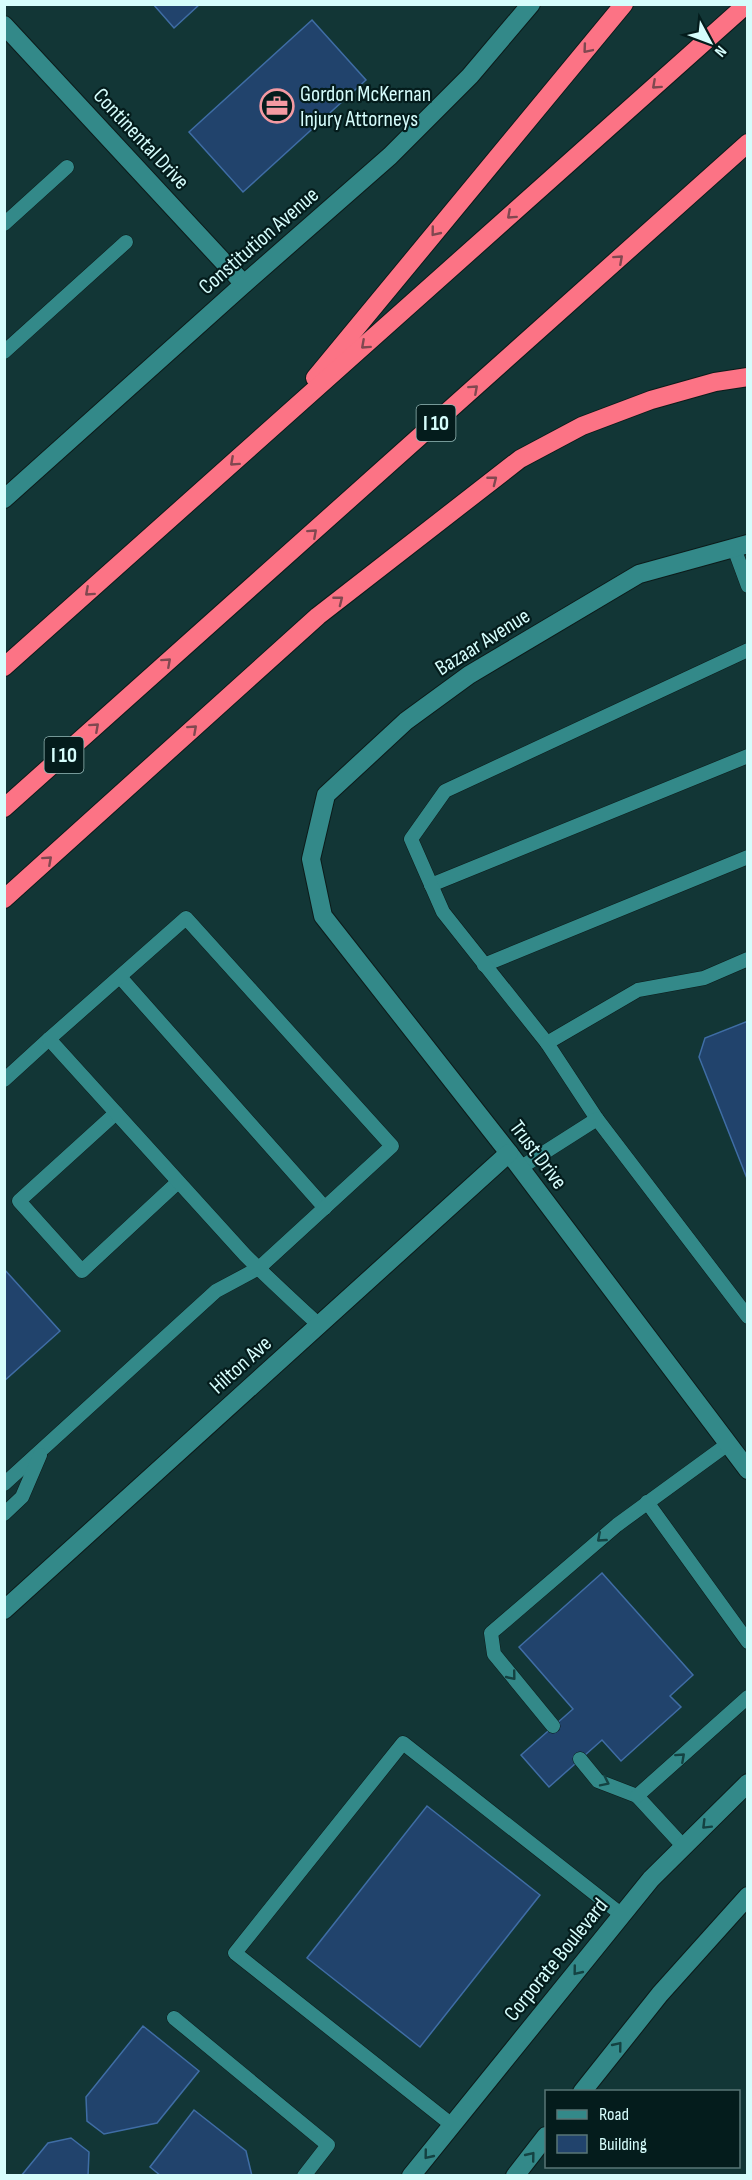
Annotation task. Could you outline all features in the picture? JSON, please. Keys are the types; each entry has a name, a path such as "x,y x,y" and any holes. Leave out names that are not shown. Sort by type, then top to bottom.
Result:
{"highway":[{"path":"278,423 624,4"},
{"path":"4,667 747,4"},
{"name":"I 10","path":"4,808 747,143"},
{"path":"4,899 318,616 520,459 582,426 651,400 715,382 747,377"}],"street":[{"name":"Constitution Avenue","path":"6,494 390,156 470,76 531,4"},
{"name":"Continental Drive","path":"4,25 244,284"},
{"name":"Bazaar Avenue","path":"311,859 326,795 406,721 460,681 639,574 741,546"},
{"name":"Trust Drive","path":"311,859 323,916 514,1161 747,1470"},
{"name":"Hilton Ave","path":"4,1610 319,1325 514,1161"},
{"name":"Corporate Boulevard","path":"411,2175 651,1879 747,1783"},
{"path":"583,2090 660,1994 747,1896"},
{"path":"515,2175 545,2137"}],"lane":[{"path":"4,224 67,167"},
{"path":"4,352 126,242"},
{"path":"741,546 747,586"},
{"path":"747,650 445,791 411,839 443,912 547,1043 597,1119 747,1317"},
{"path":"431,885 747,756"},
{"path":"484,965 747,857"},
{"path":"4,1080 186,918 392,1146 259,1268 216,1291 4,1484"},
{"path":"547,1043 638,990 704,978 747,959"},
{"path":"120,977 325,1208"},
{"path":"49,1039 259,1268 319,1325"},
{"path":"116,1113 19,1201 82,1271 178,1182"},
{"path":"514,1161 597,1119"},
{"path":"553,1726 494,1654 491,1633 617,1525 728,1444"},
{"path":"4,1514 22,1497 42,1450"},
{"path":"647,1502 747,1642"},
{"path":"637,1796 747,1697"},
{"path":"452,2126 235,1953 403,1743 622,1916"},
{"path":"580,1759 598,1781 637,1796 684,1846"},
{"path":"174,2018 328,2145 304,2175"}],"building":[{"path":"153,4 200,4 174,28"},
{"name":"Gordon McKernan Injury Attorneys","path":"312,20 366,80 243,192 189,132"},
{"path":"748,1021 748,1181 699,1057 705,1038"},
{"path":"4,1269 60,1331 4,1381"},
{"path":"602,1573 693,1675 670,1696 681,1707 621,1761 602,1740 549,1787 521,1755 573,1709 519,1647"},
{"path":"427,1806 540,1895 420,2047 307,1958"},
{"path":"143,2026 199,2071 157,2123 104,2134 87,2121 86,2097"},
{"path":"194,2110 246,2151 252,2176 161,2176 150,2167"},
{"path":"71,2138 89,2152 88,2176 21,2176 48,2143"}],"place":[{"name":"Gordon McKernan Injury Attorneys","path":"277,106"}]}
